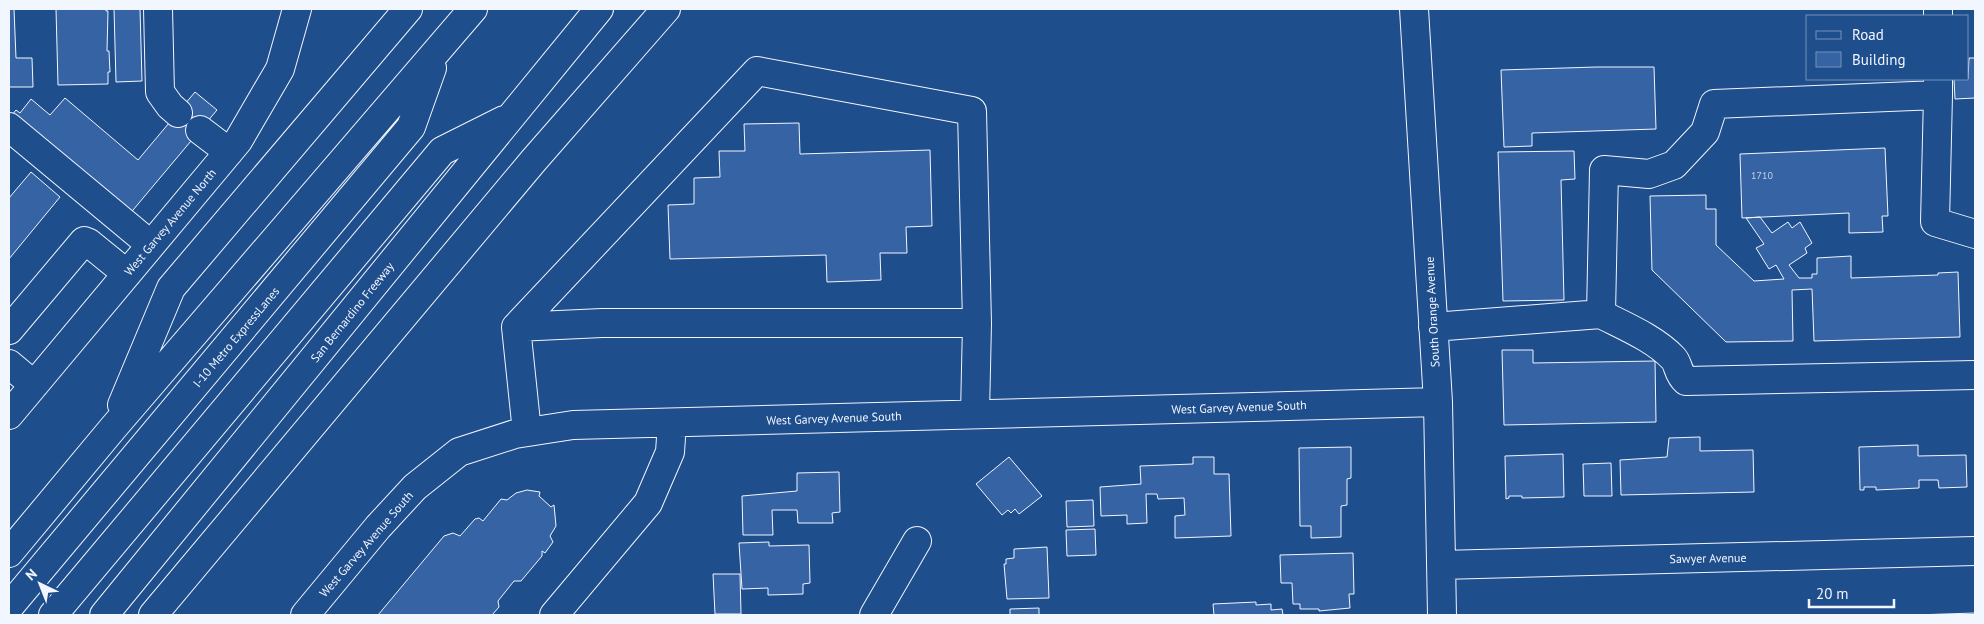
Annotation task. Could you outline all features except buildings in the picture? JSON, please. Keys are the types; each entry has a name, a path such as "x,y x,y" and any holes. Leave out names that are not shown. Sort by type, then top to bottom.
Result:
{"main road":[{"path":"158,9 160,92 170,106 178,113"},
{"name":"West Garvey Avenue North","path":"9,415 238,141 280,69 297,9"},
{"path":"113,428 171,288 368,59 408,9"},
{"path":"9,553 113,428 473,9"},
{"name":"San Bernardino Freeway","path":"104,615 599,9"},
{"path":"153,615 534,160 666,9"},
{"name":"South Orange Avenue","path":"1414,9 1438,402 1442,615"},
{"name":"I-10 Metro ExpressLanes","path":"9,607 411,128 437,52"},
{"path":"527,432 516,326 757,71 972,111 977,323 975,414"},
{"path":"1601,314 1604,170 1649,174 1674,165 1705,132 1714,104 1938,87 1934,222 1975,234"},
{"path":"53,615 442,151 512,116"},
{"path":"9,127 151,245"},
{"path":"200,130 229,152"},
{"path":"9,330 84,241 127,274"},
{"path":"1433,327 1601,314 1652,341 1674,359 1678,374 1686,381 1975,375"},
{"path":"516,326 602,323 977,323"},
{"path":"9,364 34,385"},
{"name":"West Garvey Avenue South","path":"305,615 378,527 415,487 459,452 527,432 573,425 1438,402"},
{"path":"554,615 648,503 670,452 672,422"},
{"path":"874,615 917,541"},
{"name":"Sawyer Avenue","path":"1441,565 1975,551"}]}
